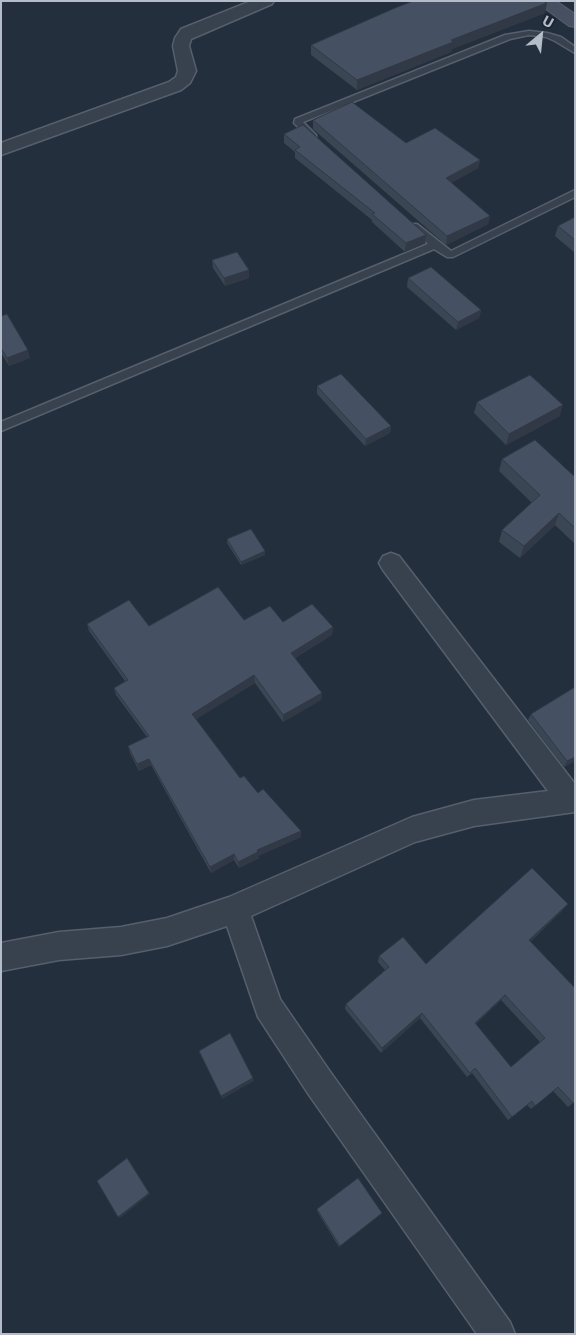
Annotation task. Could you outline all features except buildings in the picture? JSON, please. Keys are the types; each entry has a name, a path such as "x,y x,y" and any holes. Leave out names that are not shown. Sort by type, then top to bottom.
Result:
{"main road":[{"path":"544,1 575,22"},
{"path":"567,1 575,7"}],"street":[{"path":"1,149 175,86 184,79 187,71 181,46 183,38 187,33 266,1"},
{"path":"391,563 573,800"},
{"path":"1,957 59,946 121,941 167,932 235,909 412,830 474,813 573,800"},
{"path":"235,909 268,1007 320,1084 498,1334"}],"lane":[{"path":"321,144 299,125 298,121 508,37 529,33 547,35 558,39 575,51"},
{"path":"407,220 435,245 450,254 575,193"},
{"path":"1,427 435,245"}]}
